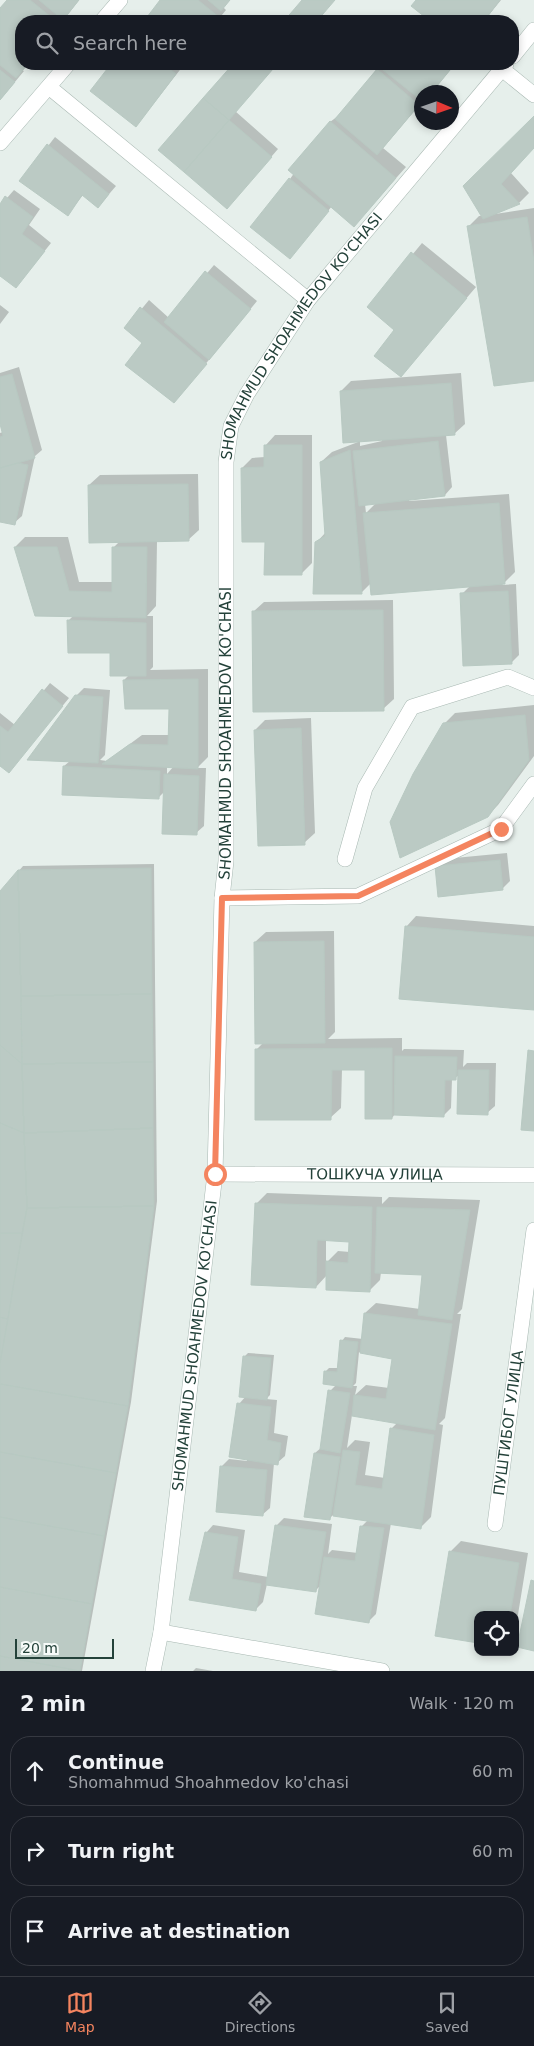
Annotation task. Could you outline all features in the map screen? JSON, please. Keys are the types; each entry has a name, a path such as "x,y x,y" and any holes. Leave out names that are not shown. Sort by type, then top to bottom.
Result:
{"street":[{"path":"107,15 120,0"},
{"path":"519,49 534,30"},
{"path":"0,144 63,70"},
{"name":"SHOMAHMUD SHOAHMEDOV KO'CHASI","path":"152,1671 161,1632 215,1174 222,898 226,861 226,462 231,426 247,394 308,300 501,70"},
{"path":"507,70 534,95"},
{"path":"50,86 308,300"},
{"path":"345,859 365,788 412,707 508,677 534,688"},
{"path":"222,898 358,896 501,829 534,784"},
{"name":"ТОШКУЧА УЛИЦА","path":"215,1174 534,1175"},
{"name":"ПУШТИБОГ УЛИЦА","path":"495,1524 534,1230"},
{"path":"161,1632 382,1671"}],"building":[{"path":"7,0 30,0 49,15 15,15 15,70 23,70 16,78 0,65 0,8"},
{"path":"39,0 79,0 67,15 57,15"},
{"path":"160,0 198,0 216,15 149,15"},
{"path":"208,0 230,0 221,11"},
{"path":"302,0 335,0 322,15 289,15"},
{"path":"416,0 500,0 489,15 422,15 411,6"},
{"path":"0,70 15,82 0,100"},
{"path":"106,70 171,70 176,74 136,127 90,91"},
{"path":"228,70 272,70 229,120 203,98"},
{"path":"376,70 378,70 414,101 414,111 377,155 335,119"},
{"path":"383,70 450,70 438,85 414,85 414,95"},
{"path":"203,98 229,120 184,172 158,150"},
{"path":"534,116 534,148 501,184 520,204 483,219 463,186"},
{"path":"229,120 272,157 227,209 184,172"},
{"path":"330,121 396,178 354,227 288,170"},
{"path":"47,144 109,194 98,208 82,195 68,216 19,181"},
{"path":"289,178 329,211 290,259 250,227"},
{"path":"5,196 33,217 22,234 45,251 16,288 0,276 0,204"},
{"path":"527,217 534,261 534,381 494,386 467,226"},
{"path":"411,252 467,298 401,377 374,356 394,330 367,307"},
{"path":"205,271 251,309 209,360 164,322"},
{"path":"140,307 207,364 174,403 125,365 142,343 124,328"},
{"path":"12,374 35,458 0,468 0,437 3,436 0,424 0,377"},
{"path":"451,383 455,435 343,443 340,391"},
{"path":"438,441 445,496 359,506 353,451"},
{"path":"264,445 302,445 302,575 264,575 265,542 242,542 241,468 264,467"},
{"path":"350,450 362,594 313,594 315,542 325,536 320,462"},
{"path":"18,463 28,465 15,525 0,522 0,468"},
{"path":"188,484 189,541 89,543 88,485"},
{"path":"499,503 505,584 371,595 363,513"},
{"path":"14,547 57,547 69,591 112,592 112,547 147,547 146,618 35,616"},
{"path":"508,591 512,664 463,666 460,593"},
{"path":"383,610 384,711 253,712 252,611"},
{"path":"67,620 146,623 146,676 110,676 110,653 68,653"},
{"path":"198,679 198,769 102,764 130,744 168,745 169,709 125,709 123,680"},
{"path":"42,689 63,706 9,773 0,766 0,726 8,732"},
{"path":"75,695 103,697 98,763 27,760"},
{"path":"525,715 529,760 488,817 400,858 390,822 413,774 443,723"},
{"path":"301,728 305,845 258,846 254,730"},
{"path":"63,766 160,771 159,799 62,795"},
{"path":"164,774 199,776 197,835 162,834"},
{"path":"500,860 503,890 438,897 435,866"},
{"path":"151,868 152,994 21,996 18,870"},
{"path":"18,870 22,1064 0,1045 0,891"},
{"path":"405,926 534,937 534,1010 399,999"},
{"path":"324,941 325,1043 255,1044 254,942"},
{"path":"152,994 153,1062 22,1064 21,996"},
{"path":"0,1045 22,1064 24,1133 0,1123"},
{"path":"392,1048 392,1119 365,1119 365,1070 332,1070 331,1120 255,1120 255,1049"},
{"path":"528,1050 534,1051 534,1131 521,1130"},
{"path":"395,1056 457,1057 456,1080 445,1080 444,1117 394,1115"},
{"path":"153,1062 153,1128 24,1133 22,1064"},
{"path":"458,1070 489,1070 488,1115 457,1114"},
{"path":"0,1123 24,1133 27,1208 22,1233 0,1233"},
{"path":"153,1128 154,1206 27,1208 24,1133"},
{"path":"255,1203 372,1207 370,1292 326,1290 326,1261 348,1263 349,1242 317,1240 316,1288 251,1285"},
{"path":"154,1206 128,1406 0,1384 0,1363 27,1208"},
{"path":"377,1207 470,1210 452,1320 418,1315 422,1275 375,1273"},
{"path":"0,1233 22,1233 8,1319 0,1317"},
{"path":"364,1313 452,1324 435,1430 352,1416 354,1395 386,1399 392,1359 360,1353"},
{"path":"0,1317 8,1319 0,1363"},
{"path":"340,1340 358,1342 352,1388 323,1384 324,1371 337,1372"},
{"path":"243,1356 271,1358 267,1400 239,1397"},
{"path":"0,1384 128,1406 116,1473 0,1452"},
{"path":"328,1390 350,1393 340,1453 320,1449"},
{"path":"237,1403 271,1407 267,1440 281,1443 278,1465 229,1457"},
{"path":"390,1428 434,1435 421,1529 333,1516 343,1450 360,1452 355,1485 382,1489"},
{"path":"0,1452 116,1473 104,1536 0,1517"},
{"path":"314,1453 340,1457 330,1520 304,1517"},
{"path":"220,1466 267,1470 263,1516 216,1512"},
{"path":"0,1517 104,1536 92,1604 0,1587"},
{"path":"275,1525 326,1532 316,1592 266,1585"},
{"path":"360,1526 384,1528 369,1623 315,1614 324,1557 355,1561"},
{"path":"205,1532 238,1537 232,1579 261,1584 256,1611 189,1600"},
{"path":"449,1551 519,1563 511,1611 474,1611 474,1642 435,1636"},
{"path":"531,1580 534,1581 534,1651 519,1647 519,1637"},
{"path":"0,1587 92,1604 80,1671 0,1656"},
{"path":"0,1656 80,1671 0,1671"}],"route":[{"path":"215,1174 222,898 358,896 501,829"}]}
